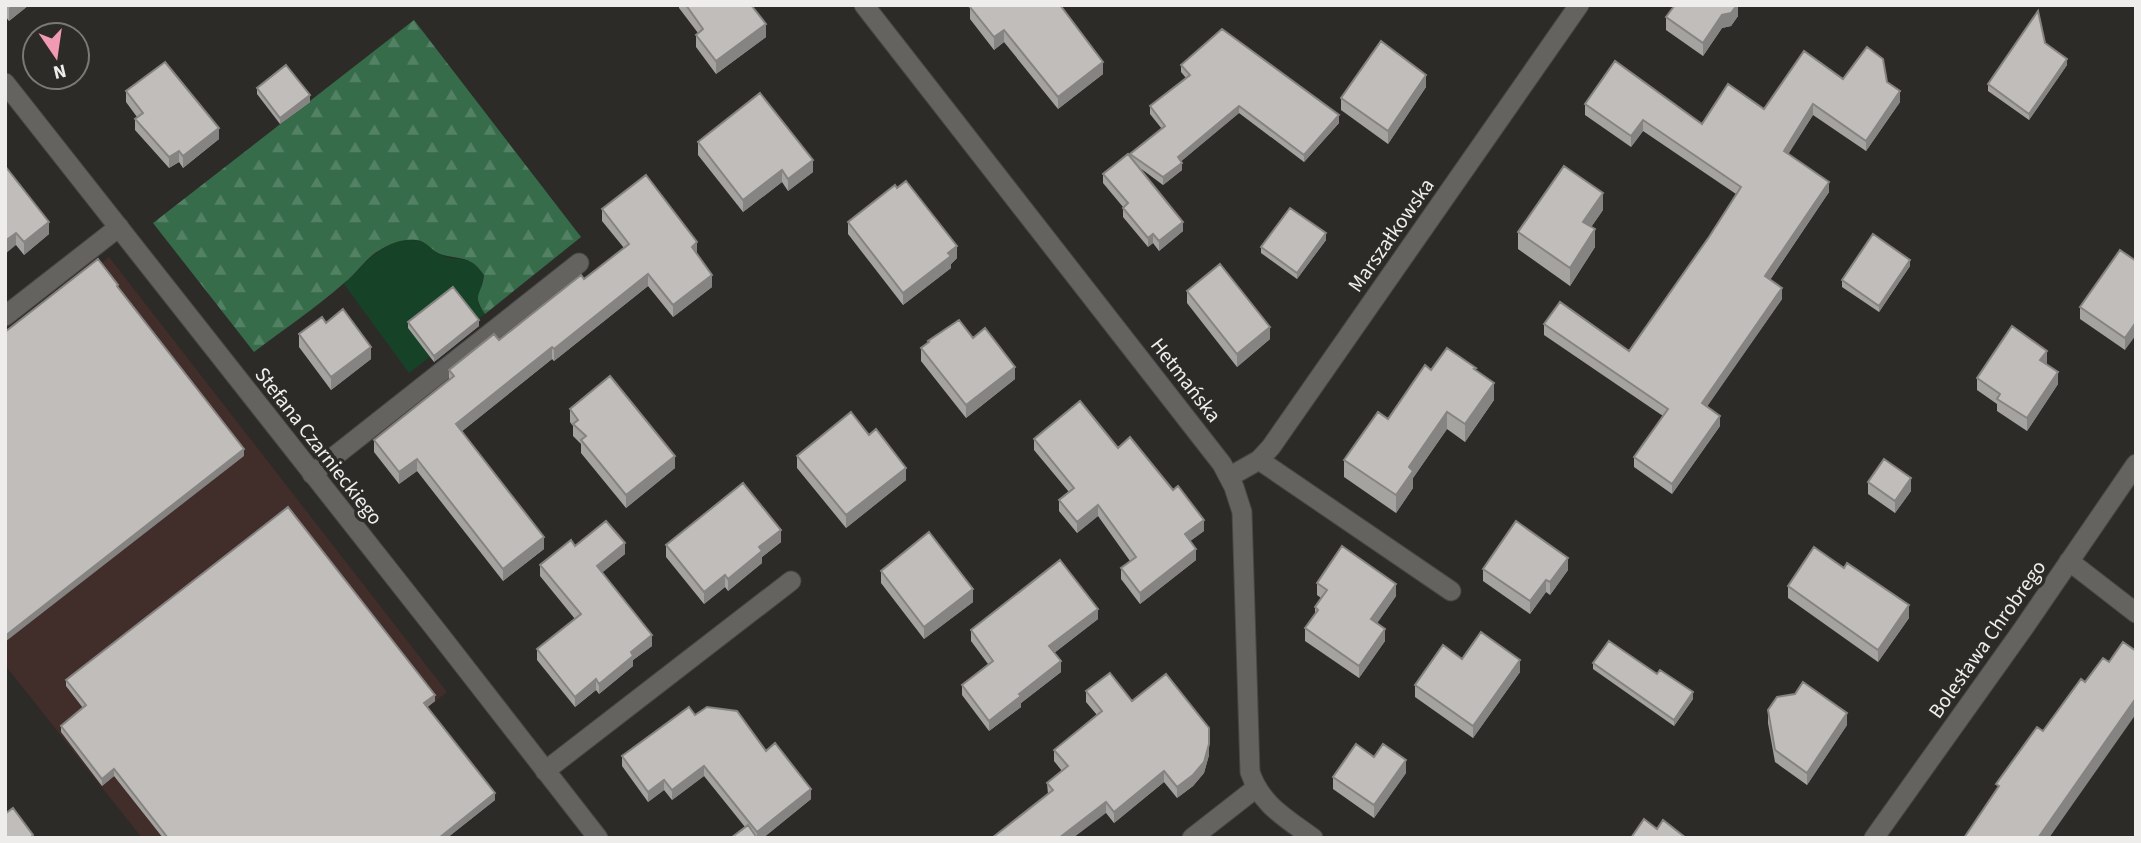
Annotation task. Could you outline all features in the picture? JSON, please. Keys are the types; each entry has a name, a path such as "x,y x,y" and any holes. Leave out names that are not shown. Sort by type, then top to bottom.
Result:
{"street":[{"name":"Hetmańska","path":"864,5 1222,464 1234,486 1242,512 1250,772 1256,788"},
{"name":"Marszałkowska","path":"1229,477 1259,460 1279,436 1579,5"},
{"name":"Stefana Czarnieckiego","path":"5,83 598,838"},
{"path":"5,316 119,228"},
{"path":"312,474 579,263"},
{"path":"1259,460 1451,591"},
{"name":"Bolesława Chrobrego","path":"1874,838 2136,464"},
{"path":"2069,561 2136,613"},
{"path":"545,771 791,582"},
{"path":"1192,838 1256,788 1272,808 1313,838"}],"shaded area":[{"path":"109,257 447,692 345,774 395,838 142,838 5,665 5,339"}],"green space":[{"path":"414,20 581,237 485,314 478,298 484,275 475,265 466,260 439,254 420,241 405,240 394,243 375,253 311,310 254,352 153,223"},
{"path":"401,240 421,242 440,255 469,261 484,275 478,304 485,314 409,373 344,284 376,253"}],"building":[{"path":"686,5 751,5 766,24 716,61 696,35 703,29"},
{"path":"1060,5 1103,62 1058,97 1004,30 994,37 970,7"},
{"path":"1675,5 1737,5 1731,13 1722,15 1703,43 1666,17"},
{"path":"2038,11 2045,43 2067,59 2029,114 1988,84"},
{"path":"1222,29 1339,115 1304,155 1239,106 1178,157 1182,163 1163,177 1130,154 1165,126 1150,106 1190,75 1181,65"},
{"path":"1381,41 1426,75 1388,131 1341,98"},
{"path":"1867,47 1883,59 1887,82 1900,91 1866,141 1813,104 1784,151 1829,182 1765,276 1782,288 1702,403 1720,416 1672,484 1634,457 1668,409 1544,324 1560,302 1629,351 1741,187 1643,120 1631,136 1585,104 1615,61 1702,124 1728,84 1764,109 1804,51 1843,79"},
{"path":"165,62 219,128 183,156 179,151 169,157 135,119 143,113 126,91"},
{"path":"286,65 310,95 280,118 257,88"},
{"path":"760,93 813,160 788,179 782,170 743,200 698,142"},
{"path":"1128,154 1183,222 1159,241 1153,234 1148,238 1123,208 1128,203 1103,174"},
{"path":"5,166 49,222 24,242 16,233 5,241"},
{"path":"1564,166 1603,193 1583,222 1595,229 1570,268 1518,232"},
{"path":"646,175 697,242 692,247 712,275 673,305 648,274 456,424 544,537 503,569 417,459 399,472 374,440 454,376 449,370 494,334 499,340 581,275 584,279 629,244 602,209"},
{"path":"906,181 957,246 948,253 951,256 903,293 848,222 895,185 897,188"},
{"path":"1290,208 1326,233 1297,273 1261,247"},
{"path":"1873,234 1910,260 1879,306 1842,280"},
{"path":"2120,250 2136,261 2136,322 2125,338 2080,307"},
{"path":"98,259 244,449 5,636 5,332"},
{"path":"1220,264 1270,327 1237,354 1187,291"},
{"path":"453,287 479,320 434,356 408,322"},
{"path":"343,309 371,347 331,377 299,334 322,317 326,323"},
{"path":"959,320 973,338 985,328 1015,367 966,405 921,348"},
{"path":"2012,326 2047,351 2040,360 2058,372 2027,418 1997,399 2000,394 1977,378"},
{"path":"1447,348 1494,383 1465,424 1447,412 1409,467 1413,471 1396,495 1344,460 1378,412 1388,419 1425,365 1431,370"},
{"path":"610,376 675,456 626,495 581,440 586,436 573,424 578,420 570,409"},
{"path":"1080,401 1118,448 1130,437 1173,490 1178,486 1204,520 1185,534 1196,549 1140,593 1121,568 1136,557 1098,505 1077,522 1059,500 1074,488 1034,439"},
{"path":"851,412 869,435 876,429 906,468 846,515 797,456"},
{"path":"1884,459 1911,478 1895,501 1868,482"},
{"path":"743,483 781,530 759,547 762,551 728,579 725,575 704,592 666,545"},
{"path":"288,507 435,695 424,703 495,793 439,838 168,838 114,769 102,779 61,726 86,705 66,680"},
{"path":"606,521 625,543 597,566 652,635 631,652 633,656 599,684 596,679 575,697 537,649 581,614 540,565 571,540 575,546"},
{"path":"1516,521 1568,558 1550,582 1546,580 1530,601 1483,569"},
{"path":"929,532 973,589 924,627 881,571"},
{"path":"1342,546 1396,584 1371,619 1385,629 1359,666 1305,628 1318,610 1315,607 1327,590 1317,583"},
{"path":"1814,547 1844,568 1847,563 1909,605 1878,650 1788,586"},
{"path":"1060,560 1098,609 1049,646 1061,661 989,721 962,685 993,661 971,630"},
{"path":"1481,632 1520,660 1473,726 1415,685 1443,645 1462,659"},
{"path":"1609,641 1657,674 1660,670 1693,692 1674,720 1593,663"},
{"path":"2123,642 2136,651 2136,698 2038,838 1964,838 1999,786 1996,784 2037,727 2043,731 2081,679 2085,682 2103,658 2109,662"},
{"path":"1110,673 1132,701 1166,674 1209,728 1209,744 1204,762 1177,787 1164,771 1114,812 1106,802 1059,838 992,838 1053,790 1047,783 1068,766 1054,750 1102,711 1086,691"},
{"path":"1803,682 1847,713 1807,773 1775,750 1768,710 1777,697 1795,694"},
{"path":"689,707 695,715 707,707 737,711 766,751 775,743 811,789 757,832 704,766 672,790 664,780 648,792 622,756"},
{"path":"1356,744 1374,757 1383,744 1406,760 1374,805 1333,777"},
{"path":"13,808 33,835 30,838 5,838 5,814"},
{"path":"1644,819 1657,829 1663,820 1686,838 1631,838"},
{"path":"748,825 757,838 731,838"}]}
